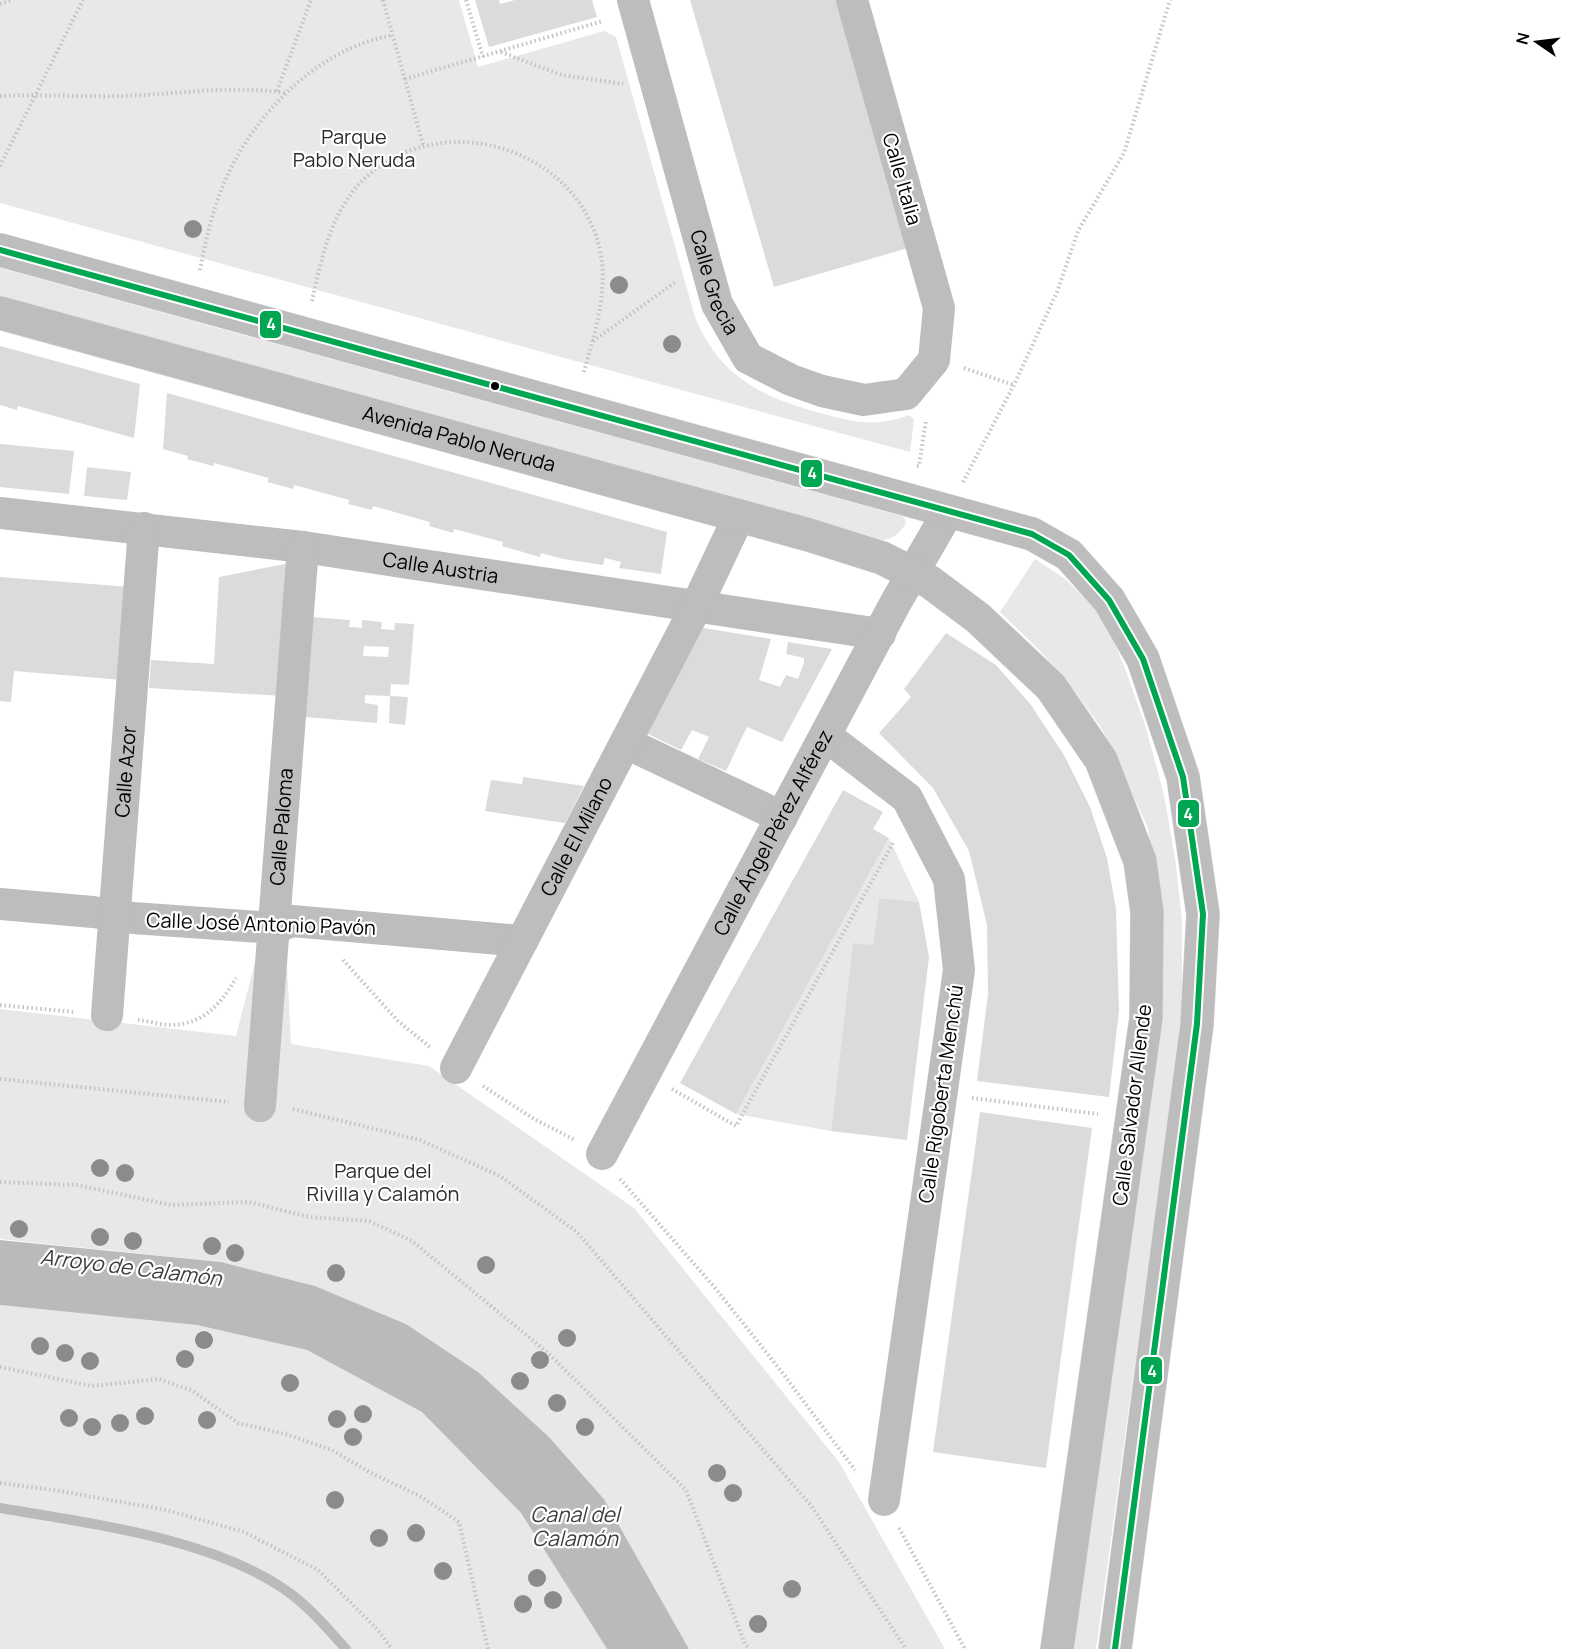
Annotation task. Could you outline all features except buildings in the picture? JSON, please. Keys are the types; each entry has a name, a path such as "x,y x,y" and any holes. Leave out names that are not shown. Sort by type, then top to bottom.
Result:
{"main road":[{"path":"0,250 1032,534 1069,555 1109,600 1143,659 1182,777 1203,914 1197,1024 1115,1646"},
{"name":"Avenida Pablo Neruda","path":"0,313 739,516 882,558 912,574"},
{"name":"Calle Salvador Allende","path":"912,574 930,582 978,618 1051,687 1101,760 1140,861 1147,912 1146,1018 1057,1649"}],"street":[{"name":"Calle Grecia","path":"633,0 717,304 748,358 791,380 822,391 864,400 906,394"},
{"name":"Calle Italia","path":"852,0 939,308 934,360"},
{"path":"906,394 934,360"},
{"name":"Calle Ángel Pérez Alférez","path":"602,1154 896,602 948,512"},
{"name":"Calle Austria","path":"0,513 303,547 880,634"},
{"name":"Calle El Milano","path":"456,1068 696,607 739,516"},
{"name":"Calle Azor","path":"107,1015 144,528"},
{"name":"Calle Paloma","path":"260,1106 303,547"},
{"name":"Calle Rigoberta Menchú","path":"825,736 907,798 949,879 959,970 884,1500"},
{"path":"626,743 782,817"},
{"name":"Calle José Antonio Pavón","path":"0,904 133,918 274,928 292,921 522,941"}],"path":[{"path":"0,4 13,0"},
{"path":"0,166 83,0"},
{"path":"277,91 311,0"},
{"path":"383,0 423,145"},
{"path":"466,0 483,57"},
{"path":"948,512 1014,385 1057,292 1078,231 1124,153 1170,0"},
{"path":"405,79 604,22"},
{"path":"200,271 212,217 221,191 237,156 257,124 286,93 336,56 366,42 393,35"},
{"path":"500,51 562,75 603,83 656,86"},
{"path":"0,96 36,94 112,96 201,90 286,93"},
{"path":"312,302 329,238 347,198 379,167 396,156 423,145 471,142 514,152 536,162 567,188 591,224 600,250 603,274 599,317 583,375"},
{"path":"592,341 705,261"},
{"path":"934,360 951,363 1014,385"},
{"path":"906,394 928,405 919,466"},
{"path":"645,1074 736,1126 912,808"},
{"path":"338,957 347,963 398,1021 456,1068 534,1119 602,1154 730,1307 852,1467 884,1500 965,1649"},
{"path":"0,1005 107,1015 171,1025 200,1019 224,999 239,973"},
{"path":"0,1079 291,1108 420,1140 500,1176 578,1232 812,1507 905,1648"},
{"path":"941,1094 1132,1118"},
{"path":"0,1182 77,1185 171,1204 249,1202 309,1217 369,1221 412,1241 547,1352 686,1490 745,1644 750,1649"},
{"path":"0,1367 92,1386 159,1379 191,1390 238,1423 285,1434 332,1450 371,1473 420,1496 459,1522 488,1649"},
{"path":"0,1483 166,1510 244,1532 318,1570 377,1629 392,1649"}],"green space":[{"name":"Parque Pablo Neruda","path":"0,0 459,0 478,67 604,31 616,37 695,317 716,355 744,381 779,400 799,407 864,422 886,421 909,415 914,419 910,452 0,203"},
{"path":"0,268 873,508 904,517 906,523 894,536 876,541 0,297"},
{"path":"1035,559 1064,578 1092,605 1113,639 1146,728 1164,795 1175,858 1182,920 1182,1004 1096,1649 1074,1649 1136,1178 1158,893 1148,828 1102,729 1076,693 1042,653 1000,612"},
{"path":"889,838 919,902 879,898 873,945 853,944 831,1131 736,1114"},
{"name":"Parque del Rivilla y Calamón","path":"255,962 287,965 291,1044 429,1066 634,1208 839,1462 945,1649 689,1649 604,1499 548,1436 478,1372 406,1324 315,1286 221,1262 0,1239 0,1009 236,1036"},
{"path":"0,1305 197,1325 307,1350 423,1412 521,1513 607,1649 0,1649"}],"water":[{"name":"Canal del Calamón","path":"0,1240 221,1262 315,1286 406,1324 478,1372 548,1436 604,1499 689,1649 607,1649 521,1513 422,1412 307,1350 197,1325 0,1305"}],"waterway":[{"path":"0,1508 112,1527 190,1546 227,1559 261,1575 291,1594 313,1613 346,1649"}],"transit line":[{"name":"4","path":"0,250 1032,534 1069,555 1109,600 1143,659 1183,777 1203,914 1197,1024 1115,1649"}],"water label":[{"name":"Arroyo de Calamón","path":"131,1268"}]}
